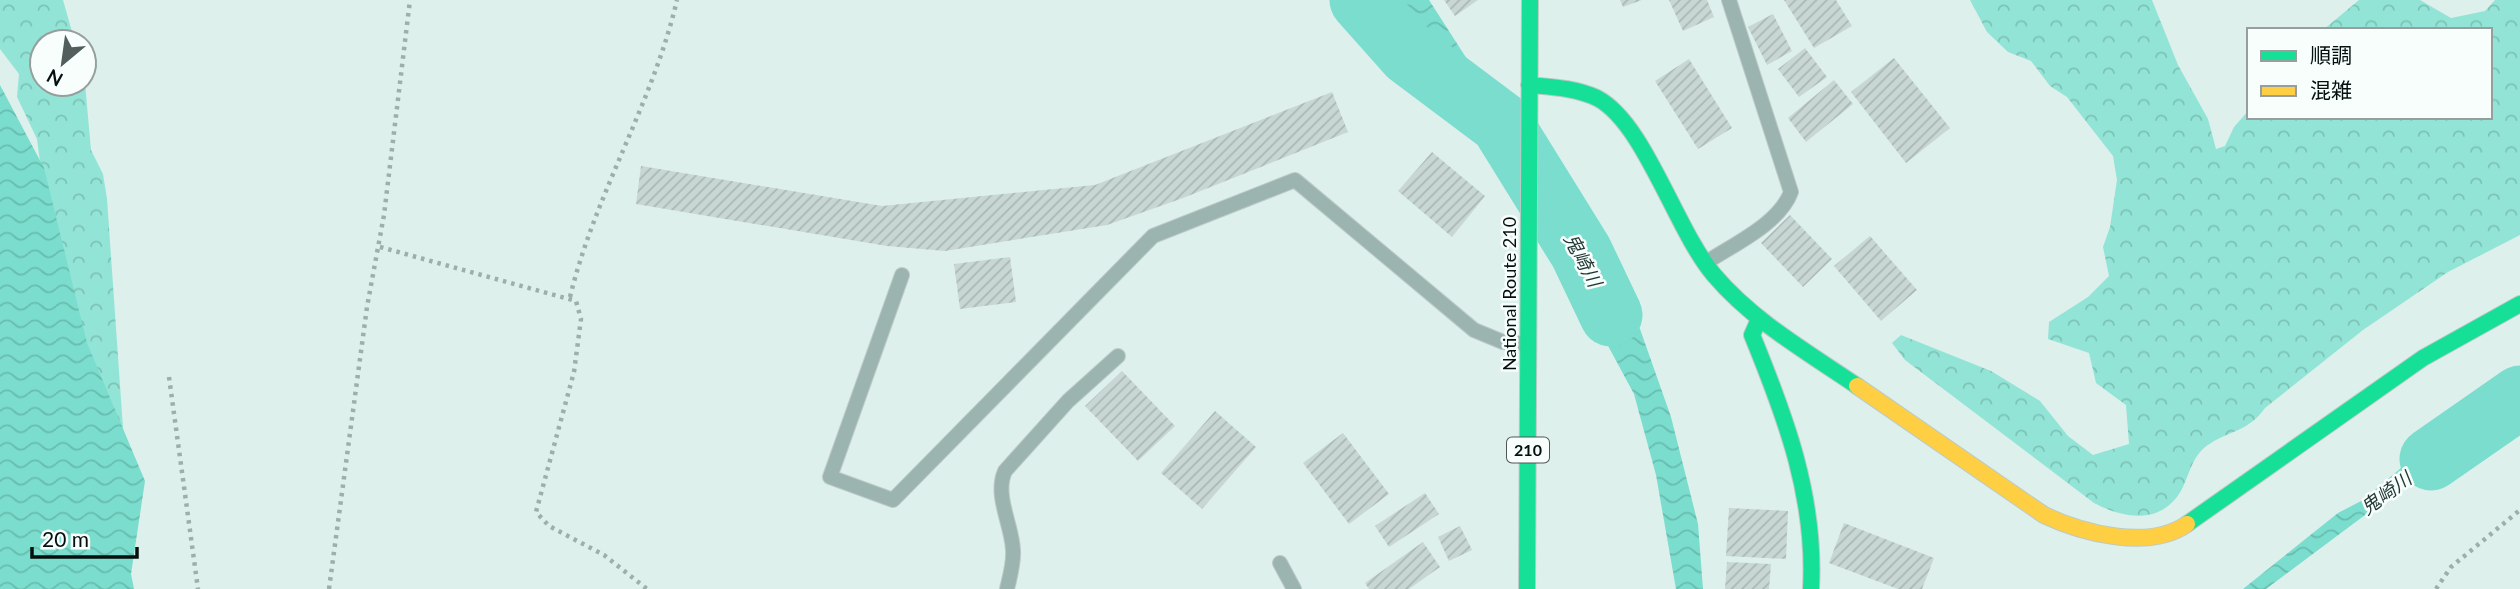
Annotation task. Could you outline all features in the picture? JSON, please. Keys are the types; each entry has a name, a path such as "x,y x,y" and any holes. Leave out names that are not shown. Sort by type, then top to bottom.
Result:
{"main road":[{"name":"National Route 210","path":"1527,589 1530,0"},
{"path":"1530,85 1581,92 1604,102 1621,118 1704,264 1733,296 1759,319 2044,515 2075,530 2118,539 2160,535 2189,524 2423,358 2520,304"},
{"path":"1759,319 1752,335 1789,426 1803,473 1813,561 1811,589"}],"lane":[{"path":"1704,264 1772,218 1787,204 1791,192 1729,0"},
{"path":"902,275 830,477 892,500 1153,236 1295,180 1474,330 1503,342 1529,344"},
{"path":"1007,589 1013,552 1003,499 1002,478 1005,471 1068,401 1118,356"},
{"path":"1280,563 1294,589"}],"path":[{"path":"329,589 367,307 380,247 410,0"},
{"path":"570,297 584,245 655,76 677,0"},
{"path":"380,247 570,297 580,307 579,345 536,512 549,526 604,555 647,589"},
{"path":"169,377 198,589"},
{"path":"2436,589 2451,567 2520,510"}],"green space":[{"path":"0,0 63,0 71,28 28,28 28,98 86,98 91,150 103,174 107,199 125,457 57,291 37,139 17,97 19,74 0,49"},
{"path":"1970,0 2152,0 2178,65 2208,119 2216,149 2225,146 2234,127 2247,112 2247,119 2492,119 2492,28 2325,28 2359,0 2420,0 2451,18 2485,11 2495,0 2520,0 2520,235 2448,272 2363,330 2265,408 2251,423 2203,449 2177,497 2159,512 2137,516 2104,508 1905,360 1892,343 1901,335 1991,371 2040,401 2068,436 2093,455 2129,444 2126,405 2096,383 2089,353 2048,339 2049,322 2088,297 2109,276 2103,247 2110,227 2117,180 2113,156 2067,97 2050,86 2031,61 2008,52 1987,32"}],"water":[{"path":"1357,0 1369,0 1384,20 1396,27 1406,18 1397,0 1429,0 1476,73 1507,100 1504,185 1488,148 1476,134 1415,81"},
{"path":"0,85 44,168 87,343 145,481 131,574 134,589 0,589"},
{"path":"1572,200 1601,235 1620,298 1640,329 1671,417 1698,524 1703,589 1676,589 1656,475 1634,394 1571,277"},
{"path":"2506,400 2492,428 2467,443 2448,465 2432,465 2266,589 2243,589 2338,513 2363,500 2414,457"}],"building":[{"path":"1444,0 1478,0 1455,16"},
{"path":"1620,0 1642,0 1623,7"},
{"path":"1669,0 1707,0 1714,17 1683,31"},
{"path":"1784,0 1836,0 1852,26 1814,48"},
{"path":"1773,14 1792,51 1767,65 1748,27"},
{"path":"1805,48 1827,77 1799,97 1778,69"},
{"path":"1894,58 1950,128 1906,163 1851,92"},
{"path":"1689,59 1732,128 1698,149 1655,81"},
{"path":"1834,80 1853,104 1806,142 1788,118"},
{"path":"1332,92 1348,132 1183,198 1107,225 945,251 887,246 636,204 641,166 882,206 1095,185"},
{"path":"1432,152 1485,196 1452,237 1398,191"},
{"path":"1790,215 1832,259 1803,287 1761,243"},
{"path":"1870,236 1917,290 1881,321 1834,266"},
{"path":"1010,257 1016,302 960,309 954,264"},
{"path":"1122,371 1175,426 1138,461 1085,406"},
{"path":"1215,411 1256,447 1202,509 1161,473"},
{"path":"1343,433 1389,494 1349,524 1303,463"},
{"path":"1425,493 1439,514 1389,547 1375,526"},
{"path":"1729,508 1788,511 1786,559 1726,556"},
{"path":"1844,523 1934,558 1922,589 1898,589 1829,563"},
{"path":"1460,526 1472,550 1449,561 1438,537"},
{"path":"1423,542 1440,567 1409,589 1369,589 1365,583"},
{"path":"1727,562 1771,564 1769,589 1725,589"}],"waterway":[{"name":"鬼崎川","path":"1361,0 1409,54 1501,123 1581,252 1611,315"},
{"name":"鬼崎川","path":"2431,459 2520,397"}],"traffic: fast":[{"path":"1527,589 1530,0"},
{"path":"1529,85 1581,92 1597,98 1614,111 1645,153 1700,255 1729,292 1763,321 1857,386"},
{"path":"2187,524 2423,358 2520,304"},
{"path":"1759,319 1752,335 1787,428 1803,491 1809,523 1811,589"}],"traffic: slow":[{"path":"1857,386 2044,515 2059,522 2096,533 2135,538 2154,537 2187,524"}]}
